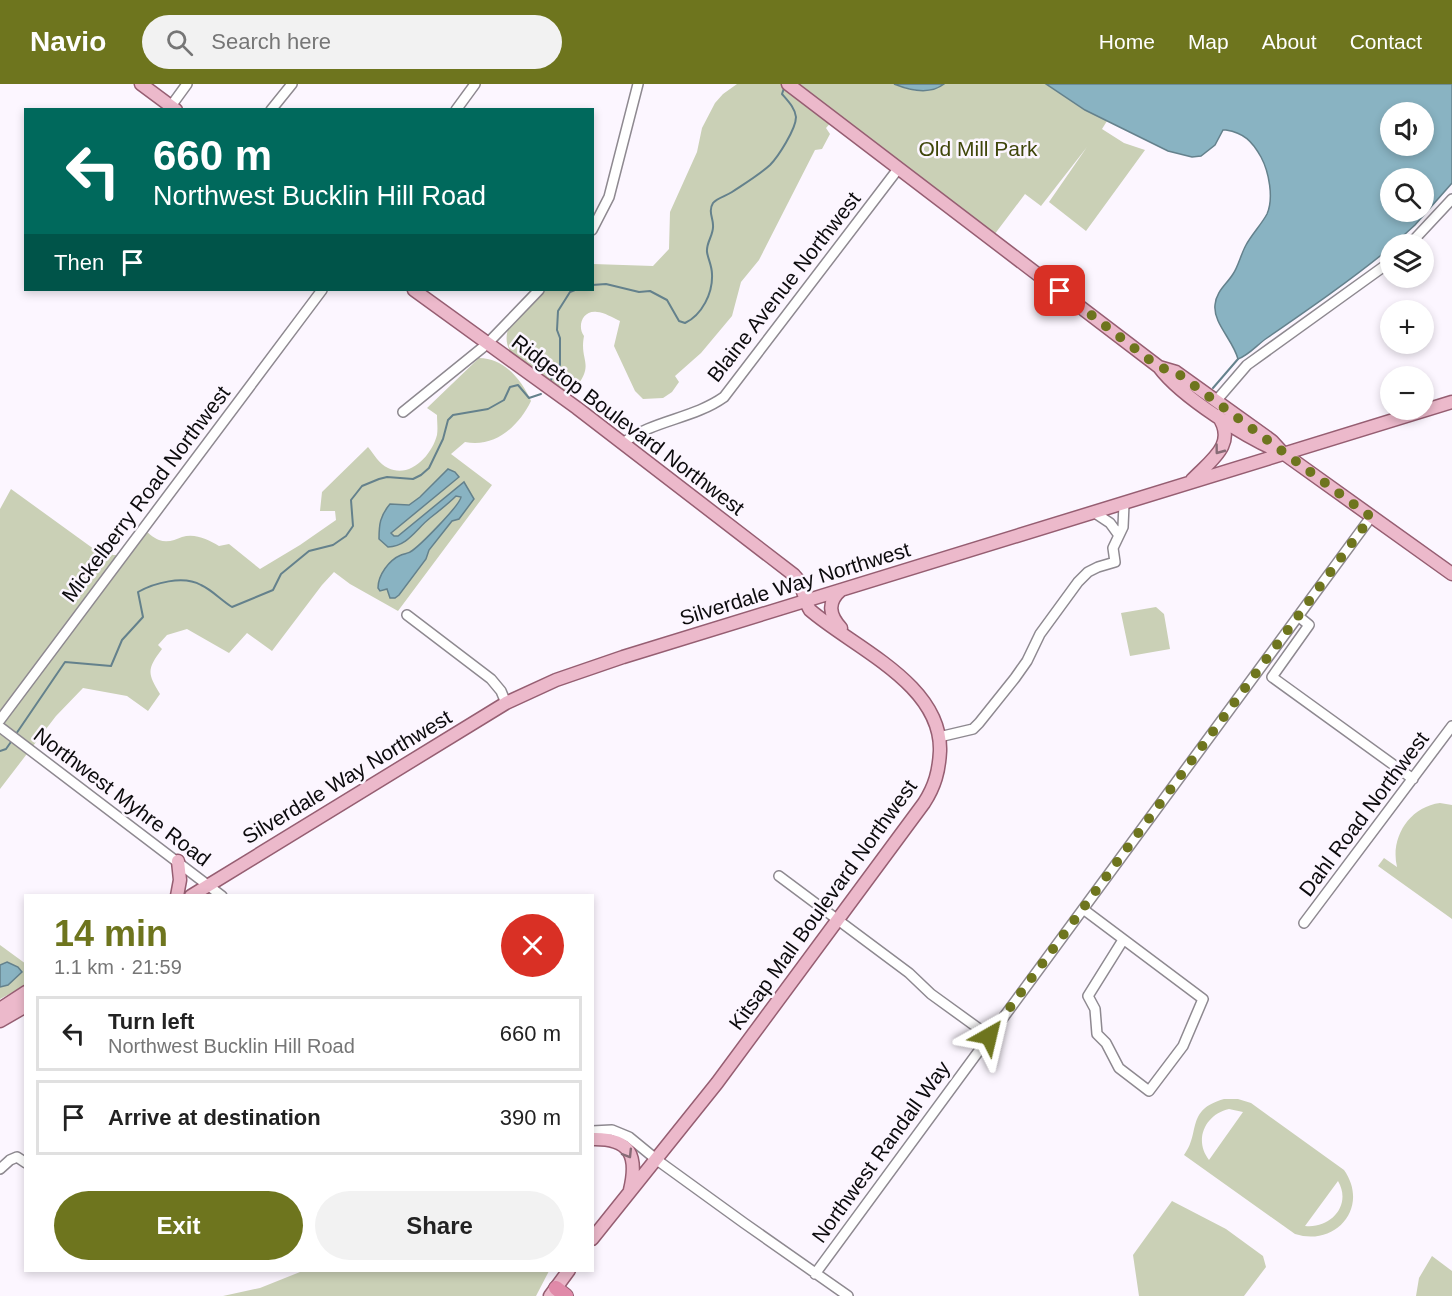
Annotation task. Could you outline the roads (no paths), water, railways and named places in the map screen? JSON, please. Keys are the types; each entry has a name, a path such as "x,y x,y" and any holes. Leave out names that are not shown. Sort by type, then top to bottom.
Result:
{"main road":[{"path":"141,84 174,108"},
{"path":"788,84 1159,367 1169,380 1196,399 1215,407 1223,424 1225,442 1221,450 1192,481"},
{"name":"Ridgetop Boulevard Northwest","path":"415,291 623,443 794,575 800,582 806,601"},
{"path":"1159,367 1176,372 1215,407 1264,445 1283,453 1452,574"},
{"name":"Silverdale Way Northwest","path":"194,894 506,702 556,680 613,660 1452,402"},
{"path":"841,590 832,600 832,616 856,644"},
{"name":"Kitsap Mall Boulevard Northwest","path":"594,1237 717,1083 931,792 939,767 939,737 933,716 917,692 813,612 806,601"},
{"path":"177,894 180,880 178,861"},
{"path":"0,1009 24,993"},
{"path":"0,1021 24,1007"},
{"path":"594,1139 610,1140 630,1152 633,1158 634,1173 629,1194"},
{"path":"558,1293 568,1272"}],"street":[{"path":"174,108 187,84"},
{"path":"273,108 292,84"},
{"path":"594,226 609,197 638,84"},
{"path":"457,108 471,86"},
{"name":"Blaine Avenue Northwest","path":"623,443 641,431 700,412 724,397 898,169"},
{"path":"1419,234 1452,199"},
{"path":"1215,407 1247,365 1380,269"},
{"name":"Mickelberry Road Northwest","path":"0,720 321,291"},
{"path":"403,412 487,344 538,291"},
{"path":"939,737 973,729 985,717 1027,661 1040,634 1078,582 1088,572 1114,562 1113,548 1123,527 1124,504"},
{"path":"1095,513 1110,523 1118,534"},
{"name":"Northwest Randall Way","path":"594,1131 620,1132 815,1274 1371,517"},
{"path":"407,615 491,679 501,691 506,702"},
{"path":"1298,616 1309,625 1272,677 1413,779"},
{"name":"Dahl Road Northwest","path":"1304,923 1452,726"},
{"name":"Northwest Myhre Road","path":"0,727 219,894"},
{"path":"779,876 989,1036"},
{"path":"1083,909 1203,999 1183,1046 1149,1091 1119,1068 1106,1043 1097,1034 1095,1009 1088,996 1123,940"},
{"path":"0,1169 14,1157 24,1161"},
{"path":"815,1274 848,1296"}],"water":[{"path":"894,84 944,84 932,89 913,90"},
{"path":"1046,84 1452,84 1452,183 1434,203 1434,168 1380,168 1380,222 1418,222 1405,234 1380,234 1380,256 1238,359 1217,318 1215,305 1220,292 1235,271 1246,245 1267,214 1270,193 1264,163 1251,142 1232,131 1223,130 1215,145 1201,156 1192,157 1168,151 1085,110"},
{"path":"448,469 459,477 391,533 398,536 464,482 474,499 459,519 452,521 429,550 426,559 399,595 390,598 387,589 380,591 378,588 385,568 392,560 409,552 422,542 447,517 461,497 456,496 411,536 395,546 388,547 379,539 382,516 390,504 409,505"},
{"path":"7,962 18,967 22,972 8,985 0,987 0,965"}],"waterway":[{"path":"594,285 606,284 639,292 650,291 667,300 679,321 685,323 697,315 711,289 711,268 707,252 713,229 711,212 713,203 766,169 786,142 796,117 793,108 782,94 785,85"},
{"path":"551,380 554,371 560,365 558,311 572,291"},
{"path":"1213,388 1238,359"},
{"path":"16,734 65,662 111,666 122,640 143,617 138,592 160,583 177,580 194,582 205,587 232,607 273,590 281,574 309,551 333,545 346,536 353,526 351,500 362,486 387,477 413,479 429,468 443,439 448,420 453,415 488,409 504,400 510,387 518,385 529,398 541,394"},
{"path":"0,751 6,749 13,739"}],"park label":[{"name":"Old Mill Park","path":"978,149"}]}
